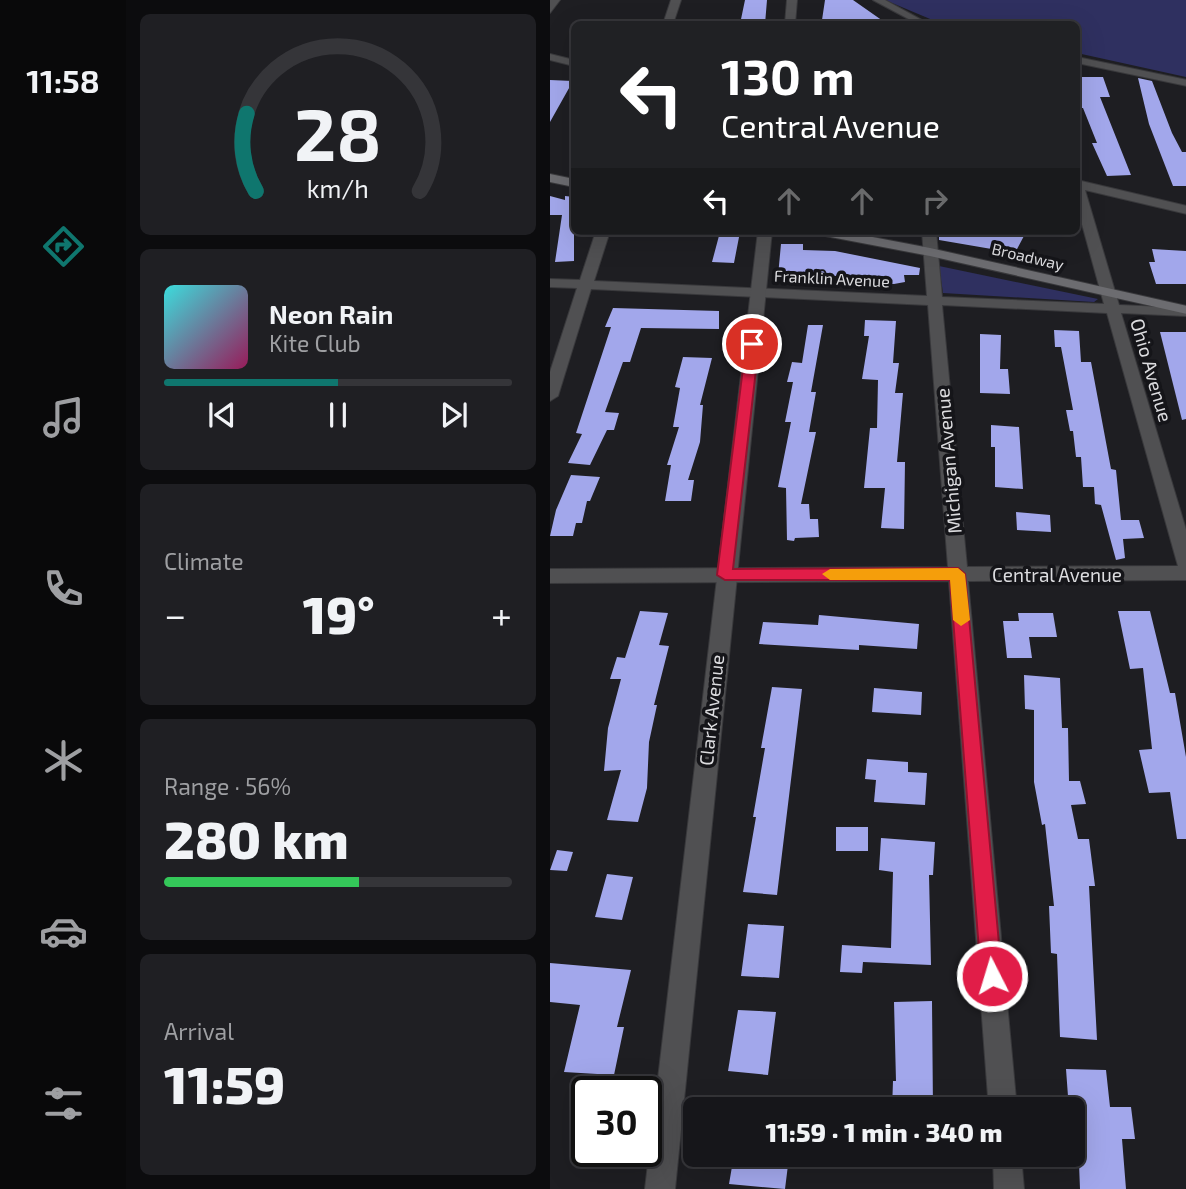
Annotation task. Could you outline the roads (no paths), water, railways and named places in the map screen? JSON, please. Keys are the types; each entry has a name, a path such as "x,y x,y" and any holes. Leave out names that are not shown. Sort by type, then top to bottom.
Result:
{"main road":[{"path":"550,178 571,182"},
{"name":"Broadway","path":"860,235 930,242 1110,300"}],"street":[{"path":"550,10 555,0"},
{"path":"669,21 676,0"},
{"path":"790,21 792,0"},
{"path":"878,0 910,20"},
{"path":"550,57 571,62"},
{"path":"1080,61 1183,82 1186,96"},
{"path":"1080,186 1186,210"},
{"name":"Ohio Avenue","path":"1080,195 1186,566"},
{"path":"550,396 602,235"},
{"name":"Clark Avenue","path":"660,1189 725,575 765,235"},
{"name":"Michigan Avenue","path":"930,242 1002,1097"},
{"name":"Franklin Avenue","path":"550,283 934,300 1110,300 1186,311"},
{"name":"Central Avenue","path":"550,576 1186,573"},
{"path":"1008,1167 1009,1189"}]}
